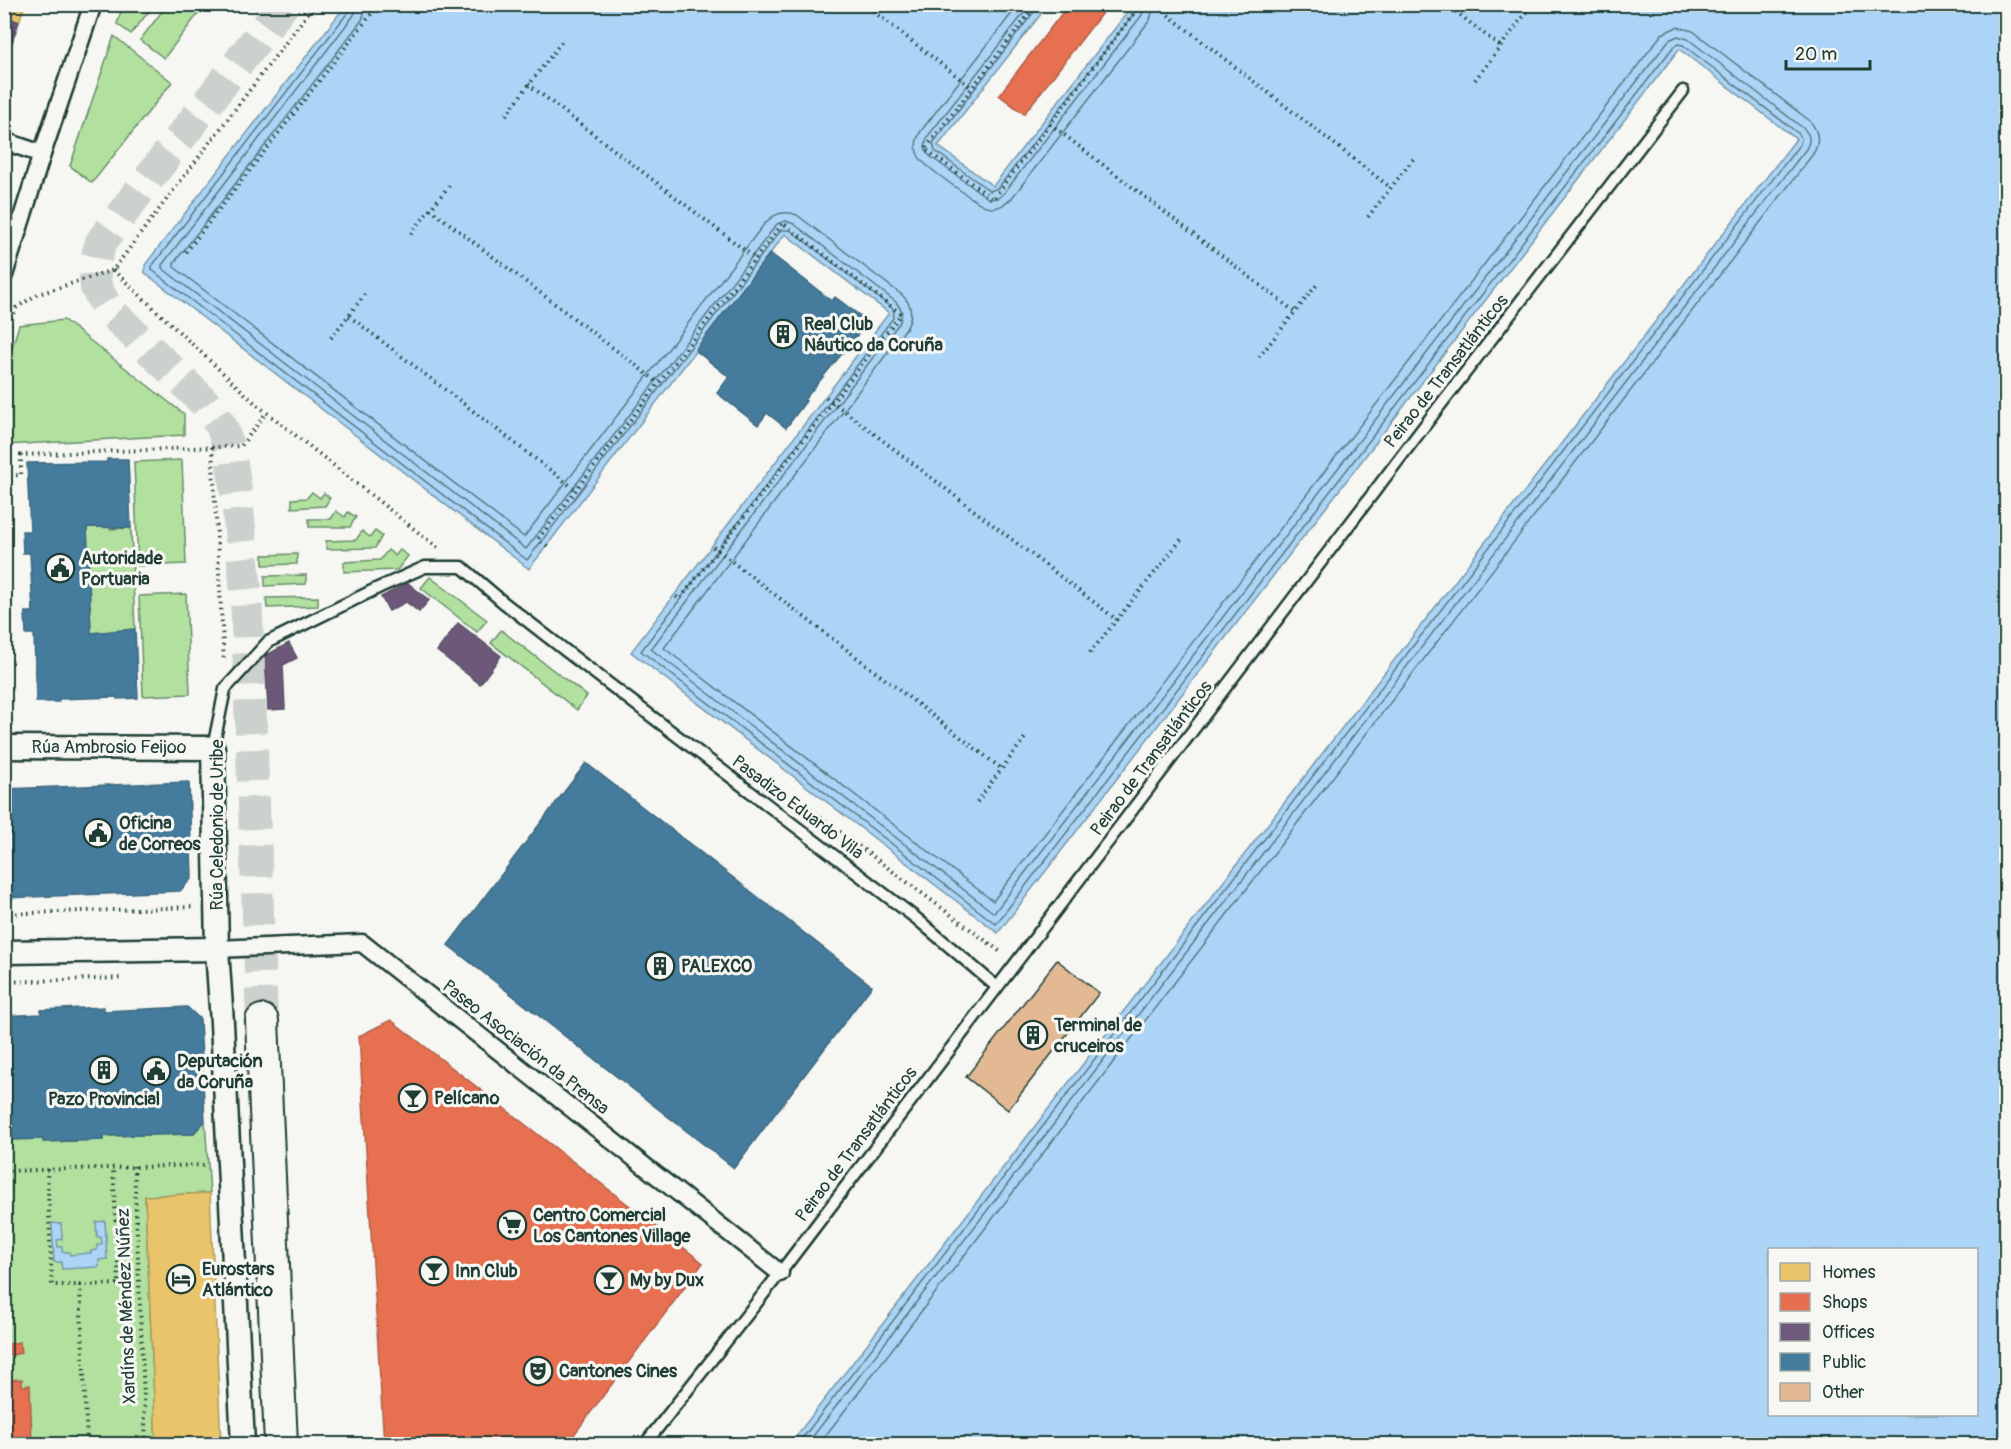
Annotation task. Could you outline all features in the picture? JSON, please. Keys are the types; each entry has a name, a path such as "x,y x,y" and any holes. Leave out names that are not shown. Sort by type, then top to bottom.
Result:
{"main road":[{"path":"262,1021 280,1444"}],"street":[{"path":"4,275 93,4"},
{"path":"4,141 42,154"},
{"name":"Rúa Ambrosio Feijoo","path":"4,747 213,748"},
{"name":"Rúa Celedonio de Uribe","path":"213,748 217,949 243,1444"},
{"name":"Paseo Asociación da Prensa","path":"217,949 362,943 780,1273"},
{"path":"4,952 217,949"}],"lane":[{"name":"Peirao de Transatlánticos","path":"645,1444 780,1273 1438,408 1683,91"},
{"path":"225,689 268,642 425,567 462,567"},
{"name":"Pasadizo Eduardo Vila","path":"462,567 575,658 917,919 997,987"},
{"name":"Rúa Celedonio de Uribe","path":"213,748 225,689"}],"path":[{"path":"5,340 16,308 36,295 113,270 315,4"},
{"path":"186,252 379,4"},
{"path":"864,4 972,88"},
{"path":"1037,4 925,149 993,199 1141,4"},
{"path":"1155,4 1391,188"},
{"path":"1446,4 1501,47"},
{"path":"1475,80 1533,4"},
{"path":"506,115 563,40"},
{"path":"528,84 756,259"},
{"path":"1050,124 1295,312"},
{"path":"1368,217 1414,158"},
{"path":"411,234 452,183"},
{"path":"430,209 659,383"},
{"path":"547,546 538,539 783,223 901,314 680,599 675,596"},
{"path":"113,270 267,412 462,567"},
{"path":"1259,357 1319,282"},
{"path":"331,338 366,293"},
{"path":"349,316 576,490"},
{"path":"826,397 1117,620"},
{"path":"4,476 21,475 21,455 241,446 267,412"},
{"path":"212,447 225,689"},
{"path":"1090,653 1184,536"},
{"path":"713,546 1002,769"},
{"path":"977,802 1027,735"},
{"path":"933,900 1016,964"},
{"path":"4,914 194,907"},
{"path":"4,982 135,978"},
{"path":"4,1171 209,1165"},
{"name":"Xardíns de Méndez Núñez","path":"134,1166 146,1444"},
{"path":"47,1169 52,1285 118,1284 113,1167"},
{"path":"80,1285 87,1444"}],"green space":[{"path":"123,4 154,5 131,34 117,24"},
{"path":"167,5 205,5 164,58 140,40"},
{"path":"114,36 172,82 92,183 70,166"},
{"path":"64,320 184,414 184,435 5,445 5,371 19,325"},
{"path":"182,460 186,564 138,566 134,462"},
{"path":"312,492 320,498 324,493 330,498 325,506 292,508 292,499 307,498"},
{"path":"336,511 345,517 348,512 356,517 350,527 309,527 309,519 331,519"},
{"path":"110,526 110,529 131,528 135,629 91,633 87,527"},
{"path":"362,531 370,537 375,531 382,536 375,548 327,549 326,541 356,540"},
{"path":"388,550 395,556 400,550 408,556 397,570 344,572 344,562 380,560"},
{"path":"297,554 297,564 263,565 263,555"},
{"path":"306,575 306,584 265,586 265,576"},
{"path":"430,577 487,620 477,632 421,588"},
{"path":"186,594 190,694 143,696 139,596"},
{"path":"318,597 318,606 267,608 266,598"},
{"path":"501,630 587,696 577,710 491,643"},
{"path":"205,1121 210,1193 145,1196 156,1444 5,1444 5,1140 43,1139 44,1142 103,1140 103,1136 193,1134"}],"water":[{"path":"346,5 1048,5 938,146 993,186 1133,5 2006,5 2006,1444 790,1444 1796,139 1679,49 998,933 631,652 889,313 785,234 529,569 145,273 145,265"},
{"path":"105,1221 107,1259 99,1260 99,1267 62,1269 61,1262 54,1262 52,1223 61,1224 62,1239 57,1240 58,1247 62,1247 62,1252 69,1252 70,1255 91,1253 97,1250 97,1245 102,1244 101,1237 97,1237 96,1222"}],"building: Homes":[{"path":"4,4 25,4 19,22 4,16"},
{"path":"4,43 11,45 4,65"},
{"name":"Eurostars Atlántico","path":"210,1193 221,1444 156,1444 145,1196"}],"building: Shops":[{"path":"1069,4 1109,4 1024,114 999,95"},
{"name":"Centro Comercial Los Cantones Village","path":"391,1020 703,1263 567,1444 384,1444 359,1036"},
{"path":"20,1342 21,1353 4,1357 4,1345"},
{"path":"4,1371 7,1371 8,1380 22,1379 22,1386 30,1385 32,1444 4,1444"}],"building: Offices":[{"path":"4,16 19,22 11,45 4,43"},
{"path":"408,583 429,600 419,612 406,602 389,611 381,597"},
{"path":"458,623 501,656 480,684 437,651"},
{"path":"289,643 297,658 283,665 285,709 268,710 265,656"}],"building: Public":[{"name":"Real Club Náutico da Coruña","path":"770,253 832,301 835,297 868,322 804,400 806,401 786,428 767,413 758,425 717,393 729,377 695,350"},
{"name":"Autoridade Portuaria","path":"107,459 128,459 131,528 87,527 91,633 135,629 138,698 58,699 59,702 36,702 34,634 26,634 25,612 33,612 30,553 23,553 22,531 30,531 27,463 107,462"},
{"name":"PALEXCO","path":"586,763 872,986 734,1168 448,945"},
{"name":"Oficina de Correos","path":"189,782 192,878 180,891 4,898 4,789"},
{"name":"Pazo Provincial","path":"104,1007 104,1011 187,1007 200,1019 205,1121 193,1134 103,1136 103,1140 43,1142 43,1139 4,1140 4,1016 41,1014 41,1010"}],"building: Other":[{"name":"Terminal de cruceiros","path":"1057,960 1099,993 1008,1110 966,1077"}],"tunnel":[{"path":"262,1021 246,592 231,456 222,427 204,402 107,308 96,287 94,266 101,242 284,4"}],"place":[{"name":"Real Club Náutico da Coruña","path":"783,334"},
{"name":"Autoridade Portuaria","path":"60,568"},
{"name":"Oficina de Correos","path":"98,833"},
{"name":"PALEXCO","path":"660,966"},
{"name":"Terminal de cruceiros","path":"1033,1035"},
{"name":"Pazo Provincial","path":"104,1070"},
{"name":"Deputación da Coruña","path":"156,1071"},
{"name":"Pelícano","path":"413,1098"},
{"name":"Centro Comercial Los Cantones Village","path":"512,1225"},
{"name":"Inn Club","path":"434,1271"},
{"name":"Eurostars Atlántico","path":"181,1279"},
{"name":"My by Dux","path":"609,1280"},
{"name":"Cantones Cines","path":"538,1371"}]}
